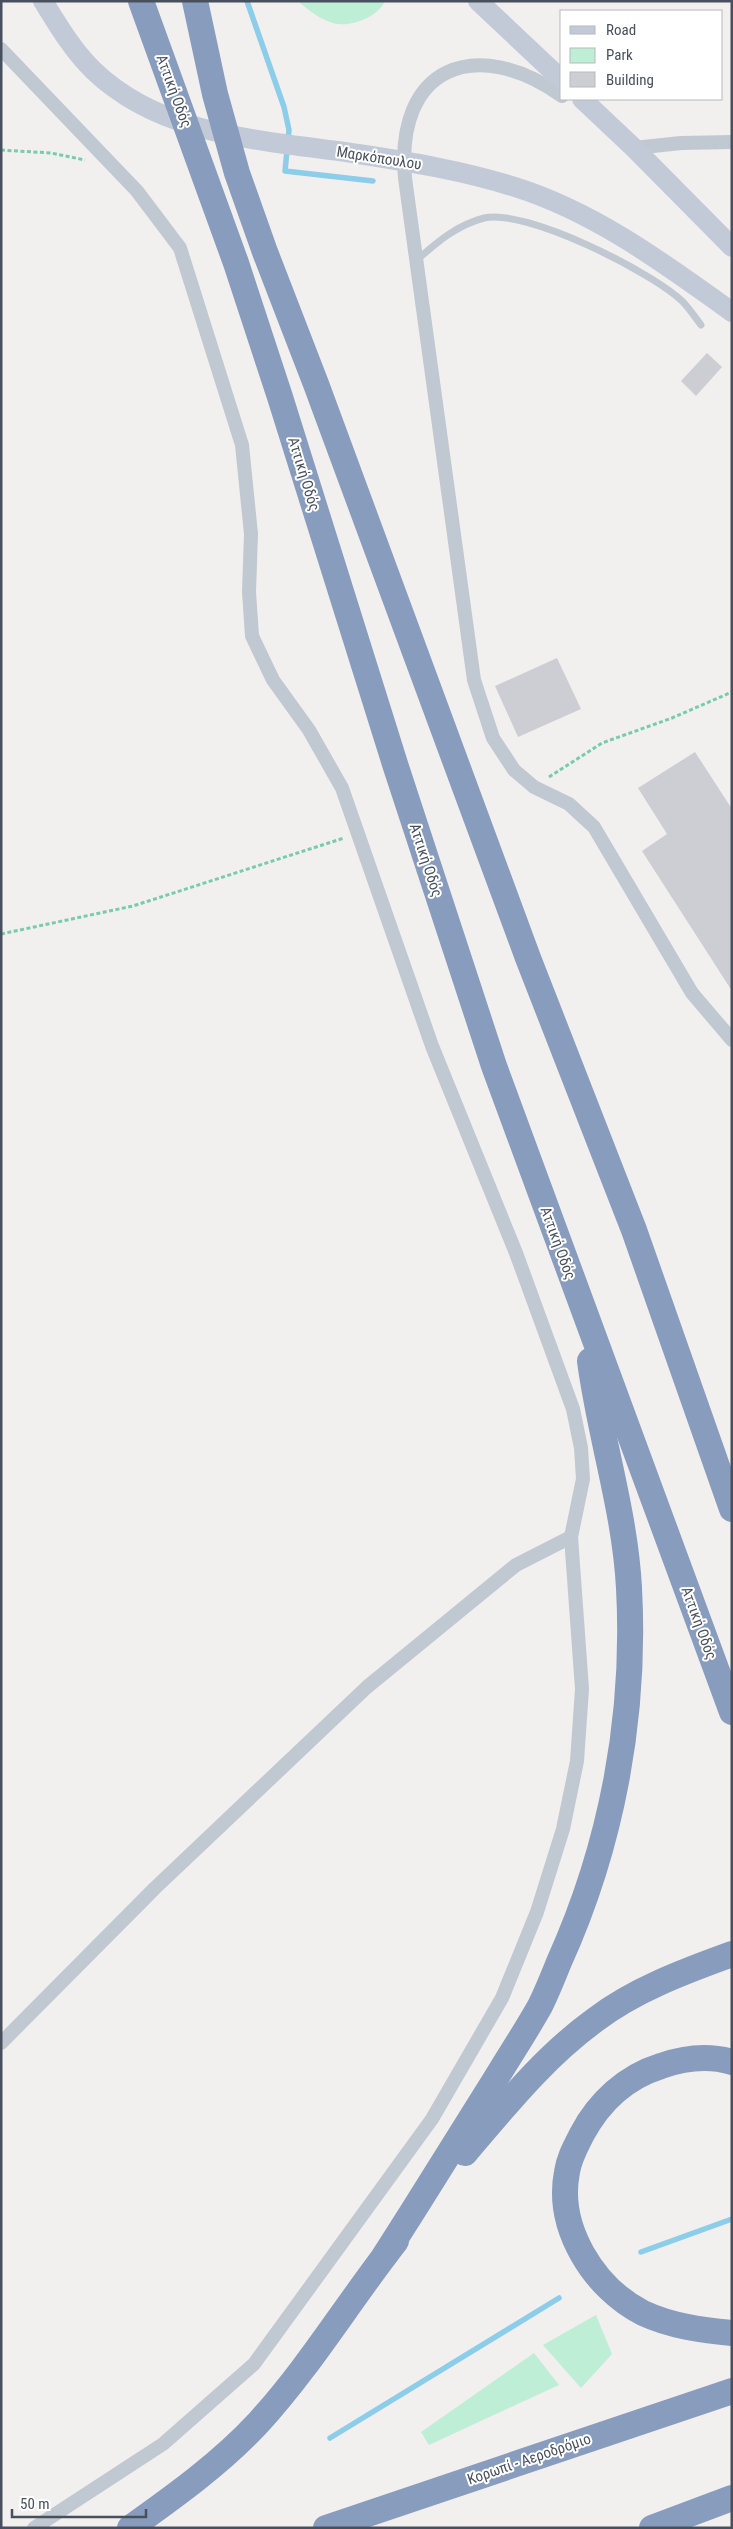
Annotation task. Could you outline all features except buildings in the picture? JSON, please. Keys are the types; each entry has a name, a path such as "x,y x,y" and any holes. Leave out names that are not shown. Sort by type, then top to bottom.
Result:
{"highway":[{"name":"Αττική Οδός","path":"141,1 239,272 395,764 491,1057 588,1325 732,1712"},
{"path":"195,1 215,94 237,172 528,958 634,1230 730,1505"},
{"path":"385,2255 540,2006 574,1931 598,1861 614,1796 625,1728 630,1660 629,1588 617,1496 595,1396 588,1325"},
{"path":"130,2528 196,2480 258,2423 310,2358 385,2255 471,2146 516,2092 558,2050 596,2019 641,1992 732,1954"},
{"path":"732,2062 707,2058 671,2063 640,2074 611,2096 587,2124 573,2150 566,2172 565,2198 568,2221 583,2256 599,2279 619,2297 643,2312 672,2324 705,2331 732,2333"},
{"name":"Κορωπί - Αεροδρόμιο","path":"326,2528 732,2391"},
{"path":"652,2528 732,2498"}],"main road":[{"name":"Μαρκόπουλου","path":"43,1 66,37 94,71 124,94 180,122 237,136 441,168 517,187 548,199 624,238 674,270 732,312"},
{"path":"478,1 560,78"},
{"path":"583,100 634,148 732,247"}],"street":[{"path":"1,49 137,191 180,248 242,444 251,534 249,592 252,636 273,680 309,730 342,788 432,1046 516,1253 574,1409 581,1448 583,1479 570,1538 582,1689 577,1760 563,1829 537,1912 502,1998 432,2119 254,2364 163,2444 34,2528"},
{"path":"560,95 521,72 488,64 457,68 432,82 420,94 410,116 403,154 415,262 474,680 493,738 514,770 534,786 569,804 594,827 692,993 732,1040"},
{"path":"567,100 634,148 681,143 732,142"},
{"path":"1,2042 156,1888 367,1687 516,1565 570,1538"}],"lane":[{"path":"415,262 443,237 465,225 485,218 501,216 545,228 615,258 682,301 701,325"}],"path":[{"path":"1,150 51,153 112,166"},
{"path":"534,786 602,743 672,718 732,692"},
{"path":"1,934 133,906 357,834"}],"green space":[{"path":"298,1 385,1 377,11 365,19 358,22 338,24 322,19"},
{"path":"596,2315 612,2354 581,2388 543,2345"},
{"path":"534,2353 559,2385 429,2445 421,2432"}],"waterway":[{"path":"247,1 284,107 289,130 285,171 373,181"},
{"path":"641,2252 732,2219"},
{"path":"330,2438 559,2298"}]}
